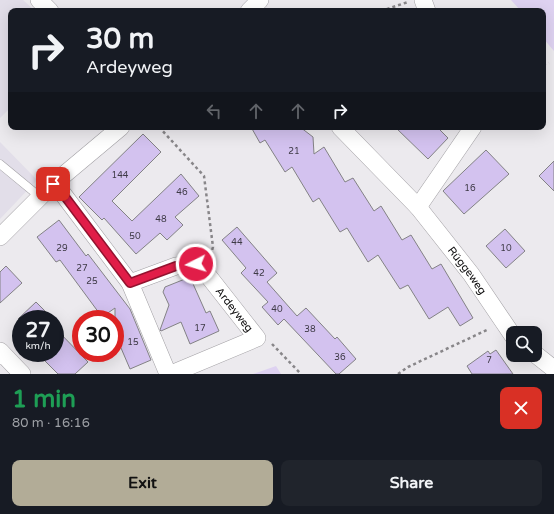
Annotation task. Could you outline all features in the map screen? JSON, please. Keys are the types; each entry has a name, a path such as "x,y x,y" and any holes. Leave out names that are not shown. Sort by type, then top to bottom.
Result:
{"street":[{"path":"39,0 47,8"},
{"path":"252,8 260,0"},
{"path":"0,237 53,184 117,130"},
{"name":"Rüggeweg","path":"343,130 418,207 472,274 506,327"},
{"path":"418,207 471,130"},
{"name":"Ardeyweg","path":"53,184 63,194 130,283 170,374 256,338 206,273 196,264 176,266 130,283"},
{"path":"0,351 22,374"},
{"path":"542,360 554,369"}],"lane":[{"path":"0,164 40,197"}],"path":[{"path":"389,8 412,0"},
{"path":"162,130 204,176 213,247 206,273"},
{"path":"398,374 408,367 502,322"},
{"path":"256,338 270,342 301,374"}],"shaded area":[{"path":"0,0 23,0 32,8 8,8 8,110 0,118"},
{"path":"511,0 554,0 554,51 546,42 546,8 518,8"},
{"path":"0,142 37,180 0,219"},
{"path":"276,366 281,374 253,374"}],"building":[{"path":"253,130 304,130 313,137 314,154 324,147 345,182 353,178 374,211 381,206 402,240 411,235 432,269 441,264 473,318 460,326 448,307 429,319 408,285 400,289 378,255 368,262 347,228 340,232 319,198 313,202 292,167 285,172 265,140 260,143"},
{"path":"398,130 440,130 448,138 428,159"},
{"path":"143,134 161,152 112,201 132,221 181,174 199,196 175,217 183,225 167,240 160,233 136,254 104,218 102,220 79,197"},
{"path":"486,150 509,174 464,214 443,191"},
{"path":"554,161 554,191 539,176"},
{"path":"59,220 86,256 88,254 130,309 151,360 130,369 124,355 124,310 115,310 115,308 112,310 97,310 60,260 56,262 37,237"},
{"path":"237,227 277,273 267,282 297,316 306,308 335,339 337,337 356,359 339,374 336,374 284,319 278,325 262,307 268,302 241,273 246,268 222,240"},
{"path":"505,229 525,251 506,268 486,246"},
{"path":"6,266 22,283 0,303 0,272"},
{"path":"190,277 206,313 210,311 219,331 190,344 181,322 161,331 160,330 169,305 163,292 165,287"},
{"path":"36,302 44,310 28,310"},
{"path":"64,337 72,346 72,362 88,362 75,374 58,374 46,362 64,362"},
{"path":"496,350 513,374 472,374 467,366 488,351 490,354"}],"route":[{"path":"53,184 63,194 130,283 176,266 196,264"}]}
